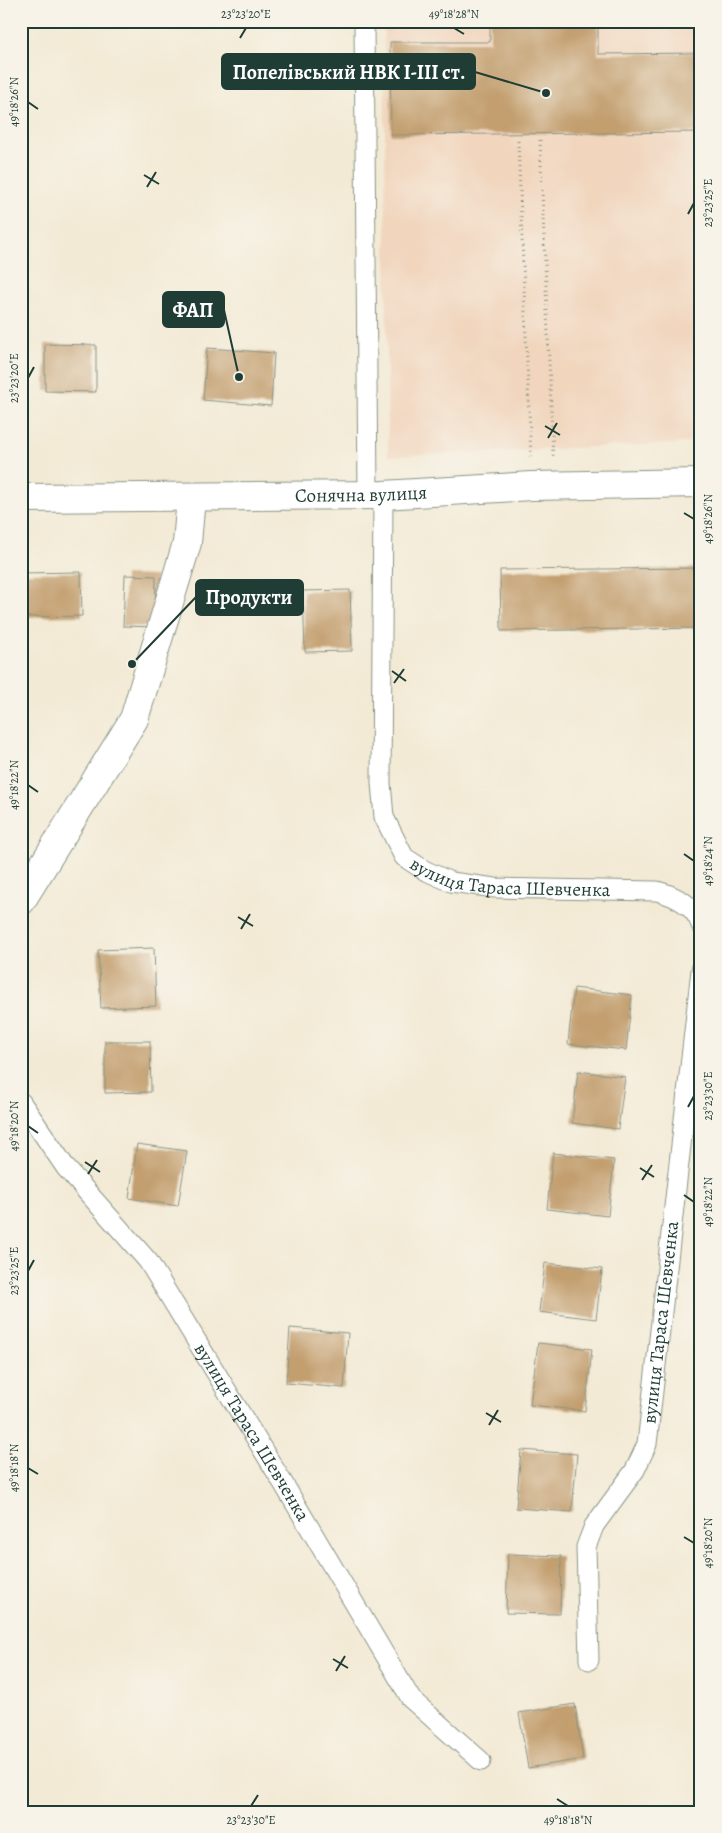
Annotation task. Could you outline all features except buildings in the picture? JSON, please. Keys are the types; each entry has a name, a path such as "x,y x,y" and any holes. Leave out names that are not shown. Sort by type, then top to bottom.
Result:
{"street":[{"name":"Сонячна вулиця","path":"21,498 375,495 543,485 701,484"},
{"path":"21,901 134,719 187,542 191,498"}],"lane":[{"name":"вулиця Тараса Шевченка","path":"364,21 381,783 384,817 404,857 424,870 451,882 495,888 657,891 670,895 685,904 694,912 701,925"},
{"name":"вулиця Тараса Шевченка","path":"589,1660 586,1547 594,1526 635,1470 647,1444 701,970"},
{"name":"вулиця Тараса Шевченка","path":"21,1102 66,1168 148,1261 411,1699 481,1761"}],"path":[{"path":"540,140 543,485"},
{"path":"518,141 543,485"}],"shaded area":[{"path":"384,21 701,21 701,386 689,443 388,456"}],"place":[{"name":"Попелівський НВК І-ІІІ ст.","path":"546,93"},
{"name":"ФАП","path":"239,377"},
{"name":"Продукти","path":"132,664"}]}
